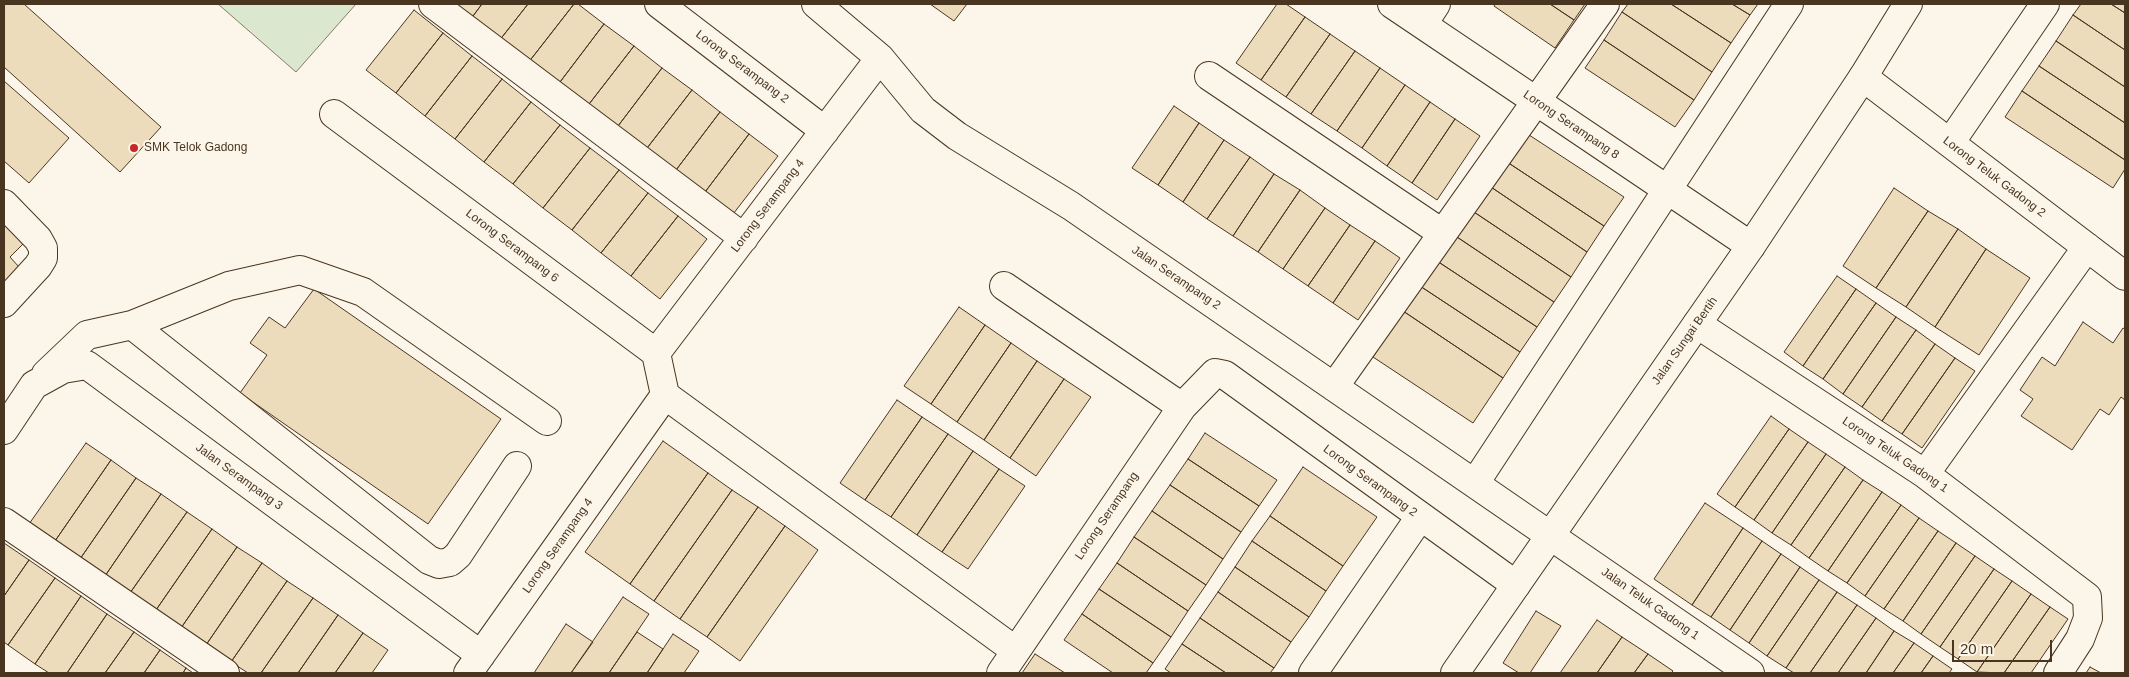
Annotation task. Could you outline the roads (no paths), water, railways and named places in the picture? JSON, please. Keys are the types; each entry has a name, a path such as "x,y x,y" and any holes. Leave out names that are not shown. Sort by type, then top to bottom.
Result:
{"street":[{"path":"433,4 744,238"},
{"name":"Lorong Serampang 2","path":"659,4 826,130"},
{"name":"Jalan Serampang 2","path":"816,4 880,58 923,110 957,136 1071,206 1550,536"},
{"name":"Lorong Serampang 8","path":"1392,4 1429,14 1536,102 1751,246"},
{"path":"1334,386 1605,4"},
{"path":"1475,483 1789,4"},
{"name":"Jalan Sungai Bertih","path":"1455,673 1751,246 1863,77 1908,4"},
{"path":"1950,144 2045,4"},
{"name":"Lorong Serampang 4","path":"656,354 880,58"},
{"path":"1209,76 1442,233"},
{"name":"Lorong Teluk Gadong 2","path":"1863,77 2125,276"},
{"name":"Lorong Serampang 6","path":"334,114 656,354"},
{"path":"4,204 38,239 43,248 43,258 38,266 4,303"},
{"path":"1926,474 2087,247"},
{"path":"34,385 87,335 132,326 229,286 300,270 363,292 547,421"},
{"path":"1004,286 1182,407"},
{"name":"Lorong Teluk Gadong 1","path":"1697,324 1926,474 2087,597 2088,618 2083,632 2058,673"},
{"path":"132,326 429,560 439,564 450,562 458,555 517,466"},
{"path":"656,354 665,395 1016,651"},
{"name":"Jalan Serampang 3","path":"4,430 34,385 63,368 87,365 475,664"},
{"name":"Lorong Serampang","path":"1000,673 1182,407 1215,373 1225,376"},
{"name":"Lorong Serampang 2","path":"1225,376 1516,585"},
{"name":"Lorong Serampang 4","path":"475,664 665,395"},
{"path":"1313,673 1420,517"},
{"path":"4,522 226,673"},
{"name":"Jalan Teluk Gadong 1","path":"1550,536 1750,673"}],"place":[{"name":"SMK Telok Gadong","path":"134,148"}]}
